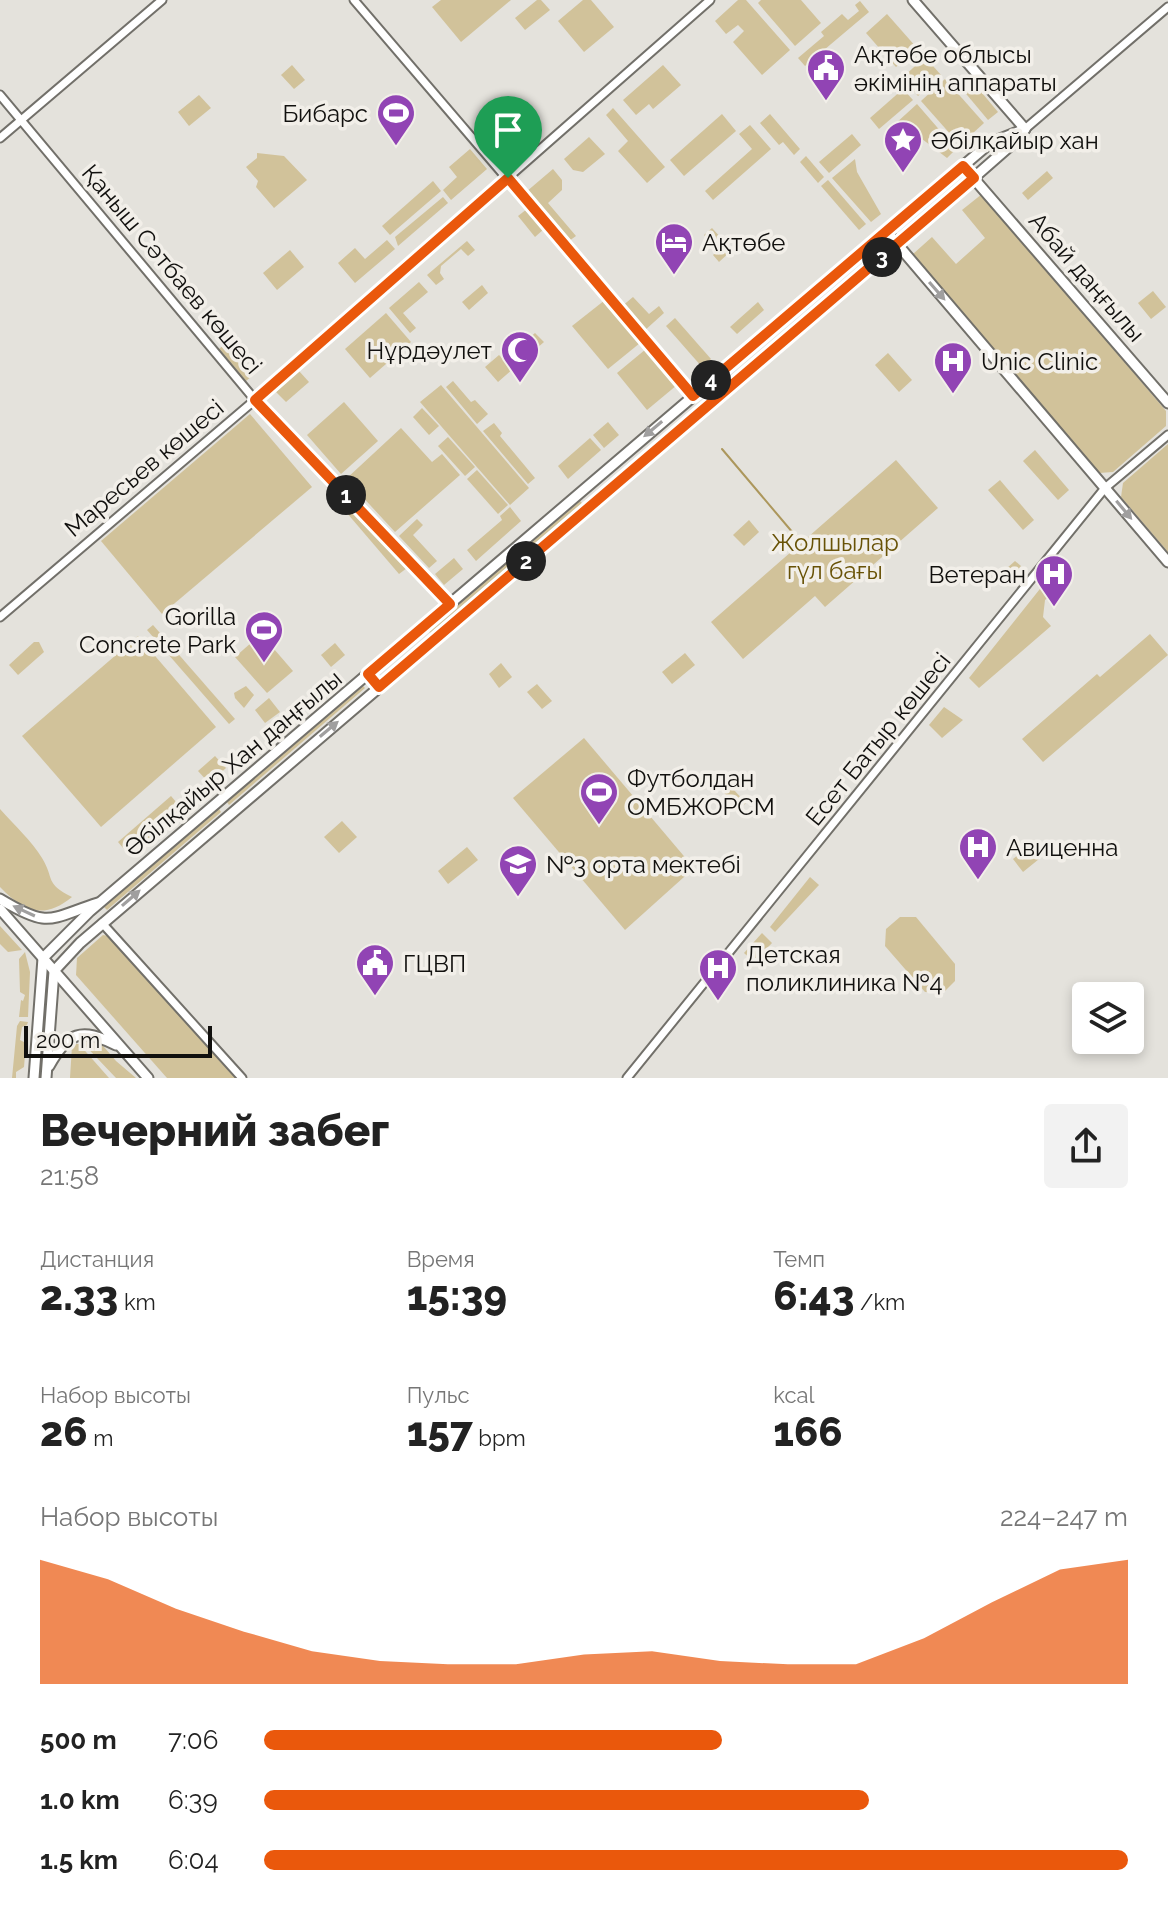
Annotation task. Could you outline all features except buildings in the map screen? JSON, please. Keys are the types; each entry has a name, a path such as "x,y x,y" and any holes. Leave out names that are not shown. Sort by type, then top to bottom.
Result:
{"main road":[{"path":"913,0 1025,129"},
{"name":"Әбілқайыр Хан даңғылы","path":"43,958 90,911 990,143 1025,129"},
{"name":"Әбілқайыр Хан даңғылы","path":"54,971 102,923 897,245 1011,145 1025,129"},
{"name":"Абай даңғылы","path":"963,166 1168,403"},
{"path":"886,231 1168,562"},
{"path":"850,262 862,274"},
{"path":"781,320 792,333"},
{"path":"584,489 595,501"},
{"path":"368,674 379,687"},
{"path":"0,899 46,920 59,919 101,902"},
{"path":"0,909 148,1078"},
{"path":"90,911 102,923"},
{"path":"34,1078 43,958"},
{"path":"47,1074 54,971"},
{"path":"47,1074 65,1041 74,1035 98,1036 123,1049"}],"street":[{"path":"0,138 162,0"},
{"path":"354,0 693,396"},
{"name":"Маресьев көшесі","path":"0,617 255,400 710,0"},
{"name":"Әбілқайыр Хан даңғылы","path":"1025,129 1168,7"},
{"name":"Қаныш Сәтбаев көшесі","path":"0,95 255,400 450,604"},
{"name":"Есет Батыр көшесі","path":"627,1078 1105,488 1168,435"},
{"path":"102,923 242,1078"}],"green space":[{"path":"441,0 511,0 461,42 432,7"},
{"path":"541,0 550,10 525,30 515,18"},
{"path":"583,0 591,0 614,27 584,52 558,21"},
{"path":"738,0 746,0 790,50 762,75 733,42 744,31 738,25 726,34 715,21"},
{"path":"761,0 801,0 821,23 795,46 758,3"},
{"path":"860,1 869,12 805,66 798,58 824,36 821,32 842,14 848,20 859,11 855,5"},
{"path":"887,14 917,48 896,67 866,33"},
{"path":"925,57 941,75 918,96 902,78"},
{"path":"292,65 305,80 294,89 281,75"},
{"path":"663,65 681,85 653,109 649,104 636,115 623,100"},
{"path":"967,75 998,112 988,120 957,83"},
{"path":"945,79 984,123 960,145 921,101"},
{"path":"903,89 913,100 879,129 870,118"},
{"path":"199,95 211,108 189,126 178,112"},
{"path":"917,104 956,149 947,158 905,126 895,124"},
{"path":"613,108 665,167 647,183 618,151 628,141 606,115"},
{"path":"722,114 736,131 684,176 670,160"},
{"path":"770,114 800,149 794,155 783,142 779,145 760,123"},
{"path":"750,125 771,149 713,200 705,191 752,149 739,134"},
{"path":"852,134 861,145 829,173 819,162"},
{"path":"589,137 605,154 583,172 573,170 564,159"},
{"path":"470,149 487,169 451,200 443,190 457,177 449,167"},
{"path":"257,153 284,156 307,180 274,208 256,187 258,181 246,167 257,158"},
{"path":"806,156 824,177 818,183 800,162"},
{"path":"855,159 857,172 881,214 871,222 832,178"},
{"path":"553,169 562,180 562,190 548,203 576,236 569,241 526,192"},
{"path":"1047,171 1053,178 1028,200 1022,193"},
{"path":"828,180 866,224 859,230 821,186"},
{"path":"433,181 441,191 390,235 382,226"},
{"path":"982,194 1166,411 1166,426 1113,472 1099,473 913,254 932,237 956,264 985,238 962,210"},
{"path":"443,197 448,203 398,246 395,237"},
{"path":"527,209 544,229 535,237 518,216"},
{"path":"712,228 732,250 719,262 713,255 718,250 704,235"},
{"path":"387,240 395,249 355,283 338,263 355,248 365,259"},
{"path":"467,241 475,250 468,256 461,249 441,266 440,273 444,279 436,285 427,275"},
{"path":"290,250 304,267 277,290 263,273"},
{"path":"419,282 428,292 403,313 416,328 410,333 389,308"},
{"path":"482,285 488,293 469,310 462,302"},
{"path":"1153,291 1166,307 1151,319 1138,303"},
{"path":"633,297 649,314 659,306 664,313 643,332 621,307"},
{"path":"605,300 640,343 608,369 572,326"},
{"path":"758,302 764,310 737,334 730,327"},
{"path":"386,313 411,342 370,378 345,349"},
{"path":"675,318 711,359 702,367 666,326"},
{"path":"535,333 544,342 498,382 485,367 499,355 504,360"},
{"path":"225,344 252,376 246,381 219,349"},
{"path":"646,349 677,385 647,410 617,373"},
{"path":"888,353 912,380 899,392 875,365"},
{"path":"299,371 309,382 286,402 276,392"},
{"path":"453,381 471,402 475,400 488,414 477,424 446,387"},
{"path":"441,385 529,488 510,505 420,402"},
{"path":"344,402 378,441 341,474 307,435"},
{"path":"422,408 439,426 429,435 413,417"},
{"path":"250,414 312,487 162,614 101,541"},
{"path":"608,422 619,435 604,448 593,435"},
{"path":"494,423 502,433 500,436 535,478 528,484 483,431"},
{"path":"401,428 432,462 442,454 460,475 395,532 346,479"},
{"path":"448,437 475,467 465,476 438,446"},
{"path":"590,438 601,450 568,479 558,466"},
{"path":"1168,444 1168,552 1121,497 1123,483"},
{"path":"1035,450 1069,490 1058,500 1023,461"},
{"name":"Жолшылар гүл бағы","path":"896,460 938,508 825,607 815,596 743,659 711,622"},
{"path":"477,470 508,505 498,514 467,479"},
{"path":"1000,480 1034,520 1023,530 988,490"},
{"path":"332,489 407,568 399,574 329,492"},
{"path":"580,501 583,504 430,633 428,630"},
{"path":"510,507 521,521 476,561 467,550 502,520 500,516"},
{"path":"417,519 423,525 413,535 437,561 429,568 399,536"},
{"path":"749,520 759,532 744,546 733,535"},
{"path":"454,558 463,569 444,585 435,574"},
{"path":"1015,561 1021,566 1005,586 997,577"},
{"path":"1051,575 1061,586 1045,600 1043,617 1051,626 979,688 969,678"},
{"path":"153,625 235,719 229,724 147,630"},
{"name":"Gorilla Concrete Park","path":"261,634 293,671 267,693 235,657"},
{"path":"1150,634 1168,655 1043,762 1022,739 1097,674 1100,677"},
{"path":"138,636 216,727 101,827 22,736"},
{"path":"34,642 39,642 44,652 18,675 9,665"},
{"path":"335,643 345,655 331,667 321,655"},
{"path":"685,653 695,665 672,684 662,672"},
{"path":"501,663 512,677 499,688 489,674"},
{"path":"537,684 552,701 542,709 527,692"},
{"path":"246,686 254,695 244,708 234,693"},
{"path":"363,686 365,688 229,805 227,802"},
{"path":"269,698 280,712 265,723 255,710"},
{"path":"944,707 963,720 942,738 929,725"},
{"name":"Футболдан ОМБЖОРСМ","path":"584,738 694,868 625,930 513,798"},
{"path":"215,756 226,768 209,783 198,771"},
{"path":"722,777 746,803 739,809 715,783"},
{"path":"171,796 182,809 129,855 118,842"},
{"path":"0,809 38,852 54,884 72,897 52,909 34,910 17,902 0,887"},
{"path":"219,809 221,812 107,910 104,907"},
{"path":"342,821 357,837 339,853 324,837"},
{"path":"1034,842 1044,855 1023,872 1013,859"},
{"path":"467,847 478,860 448,884 438,871"},
{"path":"810,877 819,885 775,932 770,927"},
{"path":"900,917 916,917 955,964 955,981 943,993 925,992 885,946 886,929"},
{"path":"0,926 22,950 8,952 0,944"},
{"path":"762,933 772,943 754,962 744,953"},
{"path":"103,935 108,936 237,1078 167,1078 76,975 77,958"},
{"path":"25,952 30,972 28,1017 19,1017 21,1000 25,995 20,992 19,959"},
{"path":"20,1021 28,1022 22,1027 20,1040 26,1043 24,1067 16,1072 16,1078 12,1078 17,1026"},
{"path":"78,1038 99,1041 136,1078 116,1078"},
{"path":"76,1044 109,1078 70,1078 72,1046"}],"waterway":[{"path":"722,449 799,540"}],"place":[{"name":"Ақтөбе облысы әкімінің аппараты","path":"826,102"},
{"name":"Бибарс","path":"396,147"},
{"name":"Әбілқайыр хан","path":"903,174"},
{"name":"Ақтөбе","path":"674,276"},
{"name":"Нұрдәулет","path":"520,384"},
{"name":"Unic Clinic","path":"953,395"},
{"name":"Ветеран","path":"1054,608"},
{"name":"Gorilla Concrete Park","path":"264,664"},
{"name":"Футболдан ОМБЖОРСМ","path":"599,826"},
{"name":"Авиценна","path":"978,881"},
{"name":"№3 орта мектебі","path":"518,898"},
{"name":"ГЦВП","path":"375,997"},
{"name":"Детская поликлиника №4","path":"718,1002"}],"route":[{"path":"963,166 974,178 379,687 368,674 450,604 255,400 508,178 693,396 963,166"}]}
